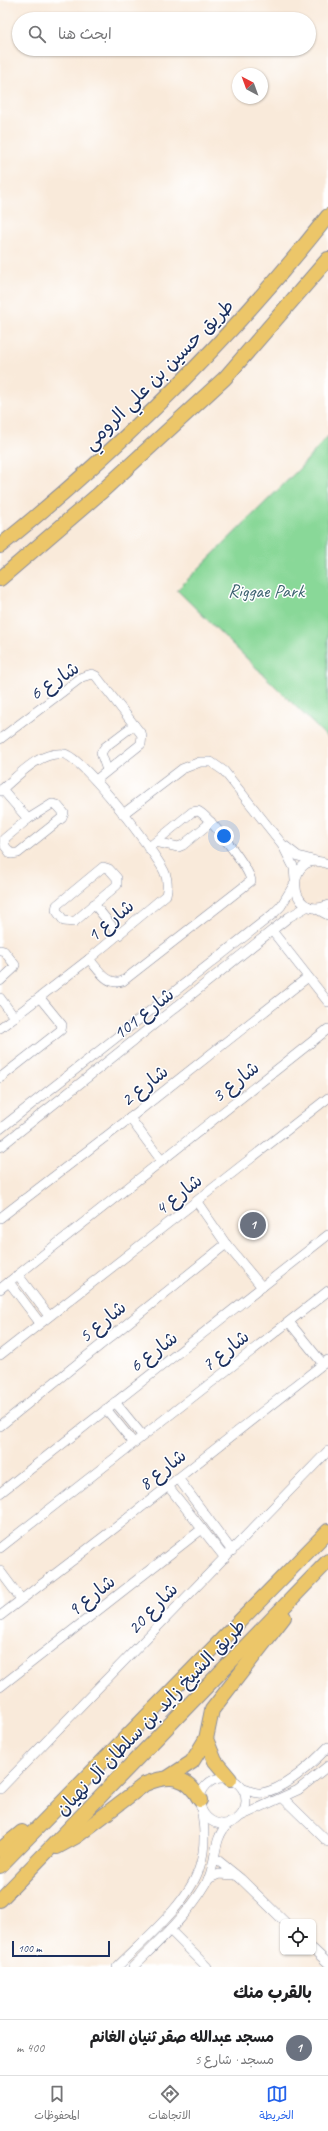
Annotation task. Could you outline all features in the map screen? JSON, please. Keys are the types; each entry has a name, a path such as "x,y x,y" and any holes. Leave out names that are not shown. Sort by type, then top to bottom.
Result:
{"highway":[{"name":"طريق حسين بن علي الرومي","path":"0,546 56,500 191,374 258,300 328,216"},
{"path":"0,579 100,493 225,378 328,259"},
{"name":"طريق الشيخ زايد بن سلطان آل نهيان","path":"0,1866 328,1531"},
{"path":"44,1854 77,1836 145,1784 169,1777 192,1762 206,1739 212,1710 325,1564"},
{"name":"طريق الشيخ زايد بن سلطان آل نهيان","path":"0,1900 325,1564"},
{"path":"206,1739 215,1761 230,1778"},
{"path":"169,1777 186,1783 194,1790 201,1804"},
{"path":"0,1850 76,1787"}],"street":[{"name":"شارع 6","path":"0,739 66,688 88,674 96,676 142,735 141,744 96,780"},
{"path":"107,770 101,753 105,747 134,725"},
{"name":"شارع 1","path":"0,1028 119,935 166,895 168,884 164,872 123,814 96,780 70,756 55,754 40,758 1,790"},
{"path":"123,814 182,769 200,762 211,762 224,771 282,844 294,868 295,882 299,899 311,907 328,915"},
{"path":"1,790 28,819"},
{"path":"52,804 57,805 64,814 62,818 18,853 11,854 5,846 4,838 28,819 52,804"},
{"path":"89,959 109,981 116,983 123,981 247,885 250,881 250,876 246,869 211,822 202,813 192,812 148,848"},
{"path":"156,842 178,847 183,845 211,822"},
{"path":"282,844 298,856 328,864"},
{"name":"شارع 101","path":"0,1129 273,914 281,906 301,869 306,865 318,862"},
{"path":"103,867 107,868 117,878 118,882 94,904 74,922 64,921 56,908 99,870 103,867"},
{"path":"94,904 119,935"},
{"path":"311,907 328,906"},
{"name":"شارع 101","path":"0,1147 293,915 311,907"},
{"path":"273,932 328,1002"},
{"path":"0,950 4,950 15,965 14,969 0,981"},
{"name":"شارع 2","path":"0,1218 130,1118 308,977"},
{"path":"0,998 14,1017"},
{"path":"0,1078 61,1030 62,1026 59,1020 40,998"},
{"name":"شارع 3","path":"0,1289 328,1029"},
{"path":"114,1039 112,1047 121,1052"},
{"path":"88,1060 97,1065 95,1072"},
{"name":"شارع 4","path":"0,1355 328,1098"},
{"path":"130,1118 161,1160"},
{"path":"197,1202 226,1244 262,1287"},
{"name":"شارع 6","path":"0,1493 328,1235"},
{"name":"شارع 5","path":"0,1426 226,1244"},
{"path":"18,1275 49,1316"},
{"path":"9,1282 40,1323"},
{"name":"شارع 7","path":"0,1548 142,1435 328,1291"},
{"name":"شارع 8","path":"0,1616 325,1362 289,1322"},
{"path":"115,1402 142,1435"},
{"path":"106,1409 134,1442"},
{"name":"شارع 20","path":"0,1789 328,1451"},
{"path":"178,1478 232,1551"},
{"path":"168,1486 225,1558"},
{"name":"شارع 9","path":"0,1687 202,1529"},
{"path":"0,1571 21,1599"},
{"path":"244,1790 261,1793 271,1790 304,1770 328,1747"},
{"path":"134,1967 170,1930 196,1900 208,1879 215,1858 217,1839 221,1830 241,1816 298,1790 328,1766"},
{"path":"117,1967 171,1912 189,1888 200,1867 205,1839 201,1804 204,1788 214,1780 222,1778 230,1778 239,1783 247,1798 246,1808 241,1816"},
{"path":"298,1790 298,1813"},
{"path":"283,1798 328,1842"},
{"path":"201,1804 206,1816 212,1821 221,1824 229,1823"},
{"path":"215,1858 236,1875 282,1919"},
{"path":"208,1879 225,1873 236,1875"},
{"path":"170,1930 207,1967"},
{"path":"316,1952 328,1964"}],"green space":[{"name":"Riggae Park","path":"328,436 328,738 177,590 300,468"}],"place":[{"name":"مسجد عبدالله صقر ثنيان الغانم","path":"253,1225"}]}
